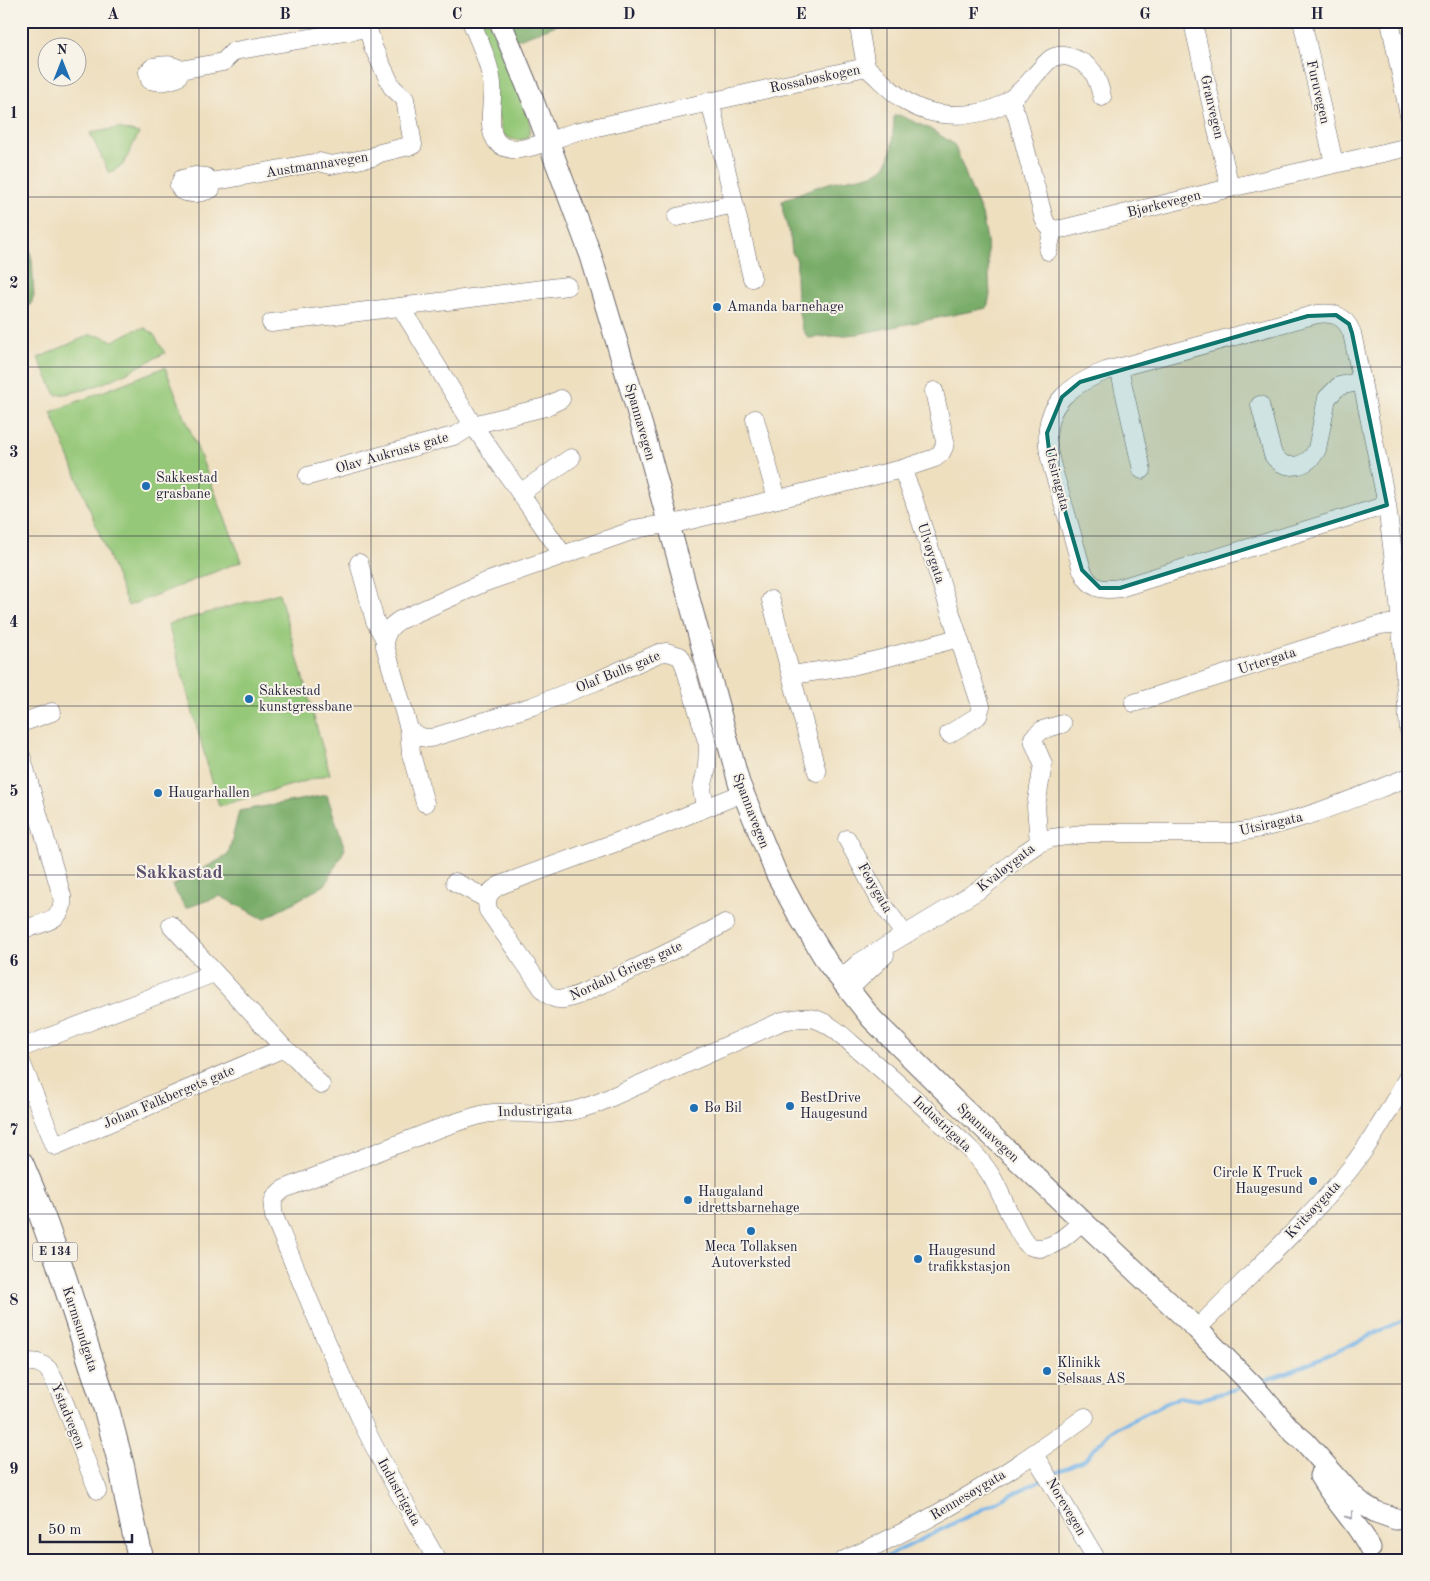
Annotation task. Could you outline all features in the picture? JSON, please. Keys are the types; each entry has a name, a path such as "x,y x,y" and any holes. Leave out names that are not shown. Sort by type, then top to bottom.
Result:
{"highway":[{"name":"Karmsundgata","path":"21,1164 59,1263 107,1411 122,1468 141,1560"},
{"name":"Karmsundgata","path":"122,1468 136,1498 152,1560"}],"main road":[{"name":"Spannavegen","path":"500,21 548,141 590,256 641,424 736,773 759,834 790,900 827,962 872,1019 955,1102 1197,1329 1253,1386 1291,1430"},
{"path":"1291,1430 1305,1442 1352,1495 1364,1505 1376,1512 1402,1518"},
{"path":"1291,1430 1299,1446 1327,1487 1358,1526 1369,1554"},
{"path":"1369,1554 1373,1541 1383,1528 1402,1518"}],"street":[{"path":"471,21 483,49 490,73 493,92 491,125 495,138 506,148 513,149 529,148 548,141"},
{"path":"858,21 866,68"},
{"name":"Furuvegen","path":"1302,21 1334,163"},
{"path":"1390,21 1409,115"},
{"name":"Austmannavegen","path":"181,70 223,62 234,51 367,25 373,46 392,87 405,99 413,146 331,165 320,162 211,182"},
{"name":"Granvegen","path":"1194,27 1230,188"},
{"name":"Rossabøskogen","path":"548,141 575,132 710,101 866,68 904,100 917,108 932,113 964,115 988,110 1010,100 1053,57 1062,55 1087,65 1092,70 1102,97"},
{"path":"1010,100 1017,116 1044,219 1047,226 1053,229 1048,251"},
{"path":"710,101 752,278"},
{"name":"Bjørkevegen","path":"1053,229 1066,228 1334,163 1409,147"},
{"path":"677,217 734,204"},
{"path":"271,323 567,286"},
{"path":"401,308 473,425 563,555"},
{"name":"Utsiragata","path":"1387,505 1120,588 1100,588 1092,585 1082,570 1050,459 1047,433 1050,420 1062,397 1080,382 1093,376 1308,316 1327,313 1342,318 1352,332 1387,505 1400,623 1409,731"},
{"path":"1119,368 1142,470"},
{"path":"1260,405 1273,455 1283,465 1300,465 1308,462 1314,456 1317,449 1327,398 1339,386 1362,381"},
{"path":"384,638 393,624 400,620 483,583 640,528 682,522 902,469 935,458 941,453 945,441 934,391"},
{"name":"Olav Aukrusts gate","path":"308,476 456,435 473,425 546,407 561,400"},
{"path":"755,418 777,499"},
{"path":"520,494 572,458"},
{"name":"Ulvøygata","path":"902,469 912,494 981,706 978,716 949,734"},
{"path":"358,563 375,621 384,638 409,729 411,754 425,803"},
{"path":"772,600 817,772"},
{"name":"Urtergata","path":"1134,703 1380,625 1400,623"},
{"path":"792,675 852,666 958,638"},
{"name":"Olaf Bulls gate","path":"409,729 415,735 422,738 431,738 533,706 597,681 659,653 674,653 680,656 684,664 708,745 707,767 702,789 705,808"},
{"path":"21,723 52,712"},
{"name":"Kvaløygata","path":"844,984 905,935 982,888 1039,843 1036,806 1043,764 1033,738 1042,730 1062,724"},
{"path":"21,755 64,906 60,915 21,930"},
{"name":"Utsiragata","path":"1039,843 1059,836 1090,833 1231,833 1253,830 1275,826 1309,815 1409,777"},
{"path":"455,882 487,899 493,889 503,884 743,793"},
{"name":"Feøygata","path":"847,839 880,902 905,935"},
{"name":"Nordahl Griegs gate","path":"487,899 488,910 537,981 545,992 552,998 559,1000 568,998 623,974 725,923"},
{"path":"172,926 284,1048 321,1085"},
{"path":"21,1048 214,973"},
{"name":"Industrigata","path":"438,1560 391,1480 364,1426 274,1216 273,1200 284,1188 472,1117 506,1112 563,1113 581,1109 782,1021 800,1018 816,1019 842,1036 969,1148 991,1174 1020,1234 1028,1245 1036,1248 1055,1244 1082,1222"},
{"name":"Johan Falkbergets gate","path":"21,1062 55,1146 284,1048"},
{"name":"Kvitsøygata","path":"1197,1329 1326,1197 1365,1147 1409,1075"},
{"name":"Ystadvegen","path":"21,1364 37,1362 48,1369 74,1426 98,1490"},
{"name":"Rennesøygata","path":"844,1560 923,1521 985,1486 1085,1417"},
{"name":"Norevegen","path":"1034,1454 1097,1560"}],"highlighted area":[{"path":"1336,315 1349,324 1387,505 1120,588 1100,588 1082,570 1050,459 1047,433 1062,397 1080,382 1308,316"}],"green space":[{"path":"478,21 489,21 527,110 530,131 527,138 514,140 502,133"},
{"path":"492,21 567,21 508,43"},
{"path":"899,115 930,129 954,144 982,214 987,240 990,295 987,308 858,334 808,338 802,328 797,302 797,261 792,252 782,201 835,181 868,175 882,169 890,155 894,116"},
{"path":"118,128 139,133 123,165 109,173 90,133"},
{"path":"21,213 27,221 34,295 31,304 21,311"},
{"path":"145,328 153,333 165,353 99,385 85,390 56,395 38,358 89,335 102,336 113,341 134,330"},
{"name":"Sakkestad grasbane","path":"165,367 242,561 128,606 51,412"},
{"name":"Sakkestad kunstgressbane","path":"279,593 330,774 219,806 168,624"},
{"path":"327,795 345,849 325,885 264,919 220,896 186,908 172,886 228,855 239,811"}],"waterway":[{"path":"1260,1382 1317,1360 1409,1317"},
{"path":"1051,1475 1085,1459 1112,1430 1179,1397 1199,1400 1243,1387"},
{"path":"880,1560 1043,1479"}],"place":[{"name":"Amanda barnehage","path":"717,307"},
{"name":"Sakkestad grasbane","path":"146,486"},
{"name":"Sakkestad kunstgressbane","path":"249,699"},
{"name":"Haugarhallen","path":"158,793"},
{"name":"BestDrive Haugesund","path":"790,1106"},
{"name":"Bø Bil","path":"694,1108"},
{"name":"Circle K Truck Haugesund","path":"1313,1181"},
{"name":"Haugaland idrettsbarnehage","path":"688,1200"},
{"name":"Meca Tollaksen Autoverksted","path":"751,1231"},
{"name":"Haugesund trafikkstasjon","path":"918,1259"},
{"name":"Klinikk Selsaas AS","path":"1047,1371"}],"district":[{"name":"Sakkastad","path":"179,873"}]}
